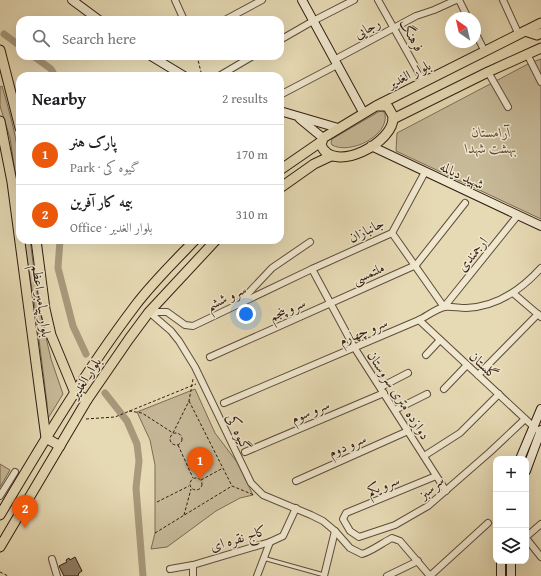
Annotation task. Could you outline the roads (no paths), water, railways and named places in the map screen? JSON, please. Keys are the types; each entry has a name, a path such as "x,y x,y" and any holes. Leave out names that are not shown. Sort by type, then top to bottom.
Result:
{"main road":[{"name":"بلوار الغدیر","path":"323,139 363,112 541,23"},
{"path":"394,119 488,72 537,43 522,33"},
{"path":"0,50 16,112"},
{"path":"323,139 322,148 331,156 339,157 353,155 371,146 387,133 391,128 394,119 388,107 376,106"},
{"name":"بلوار پیامبر اعظم","path":"0,121 12,182 16,212"},
{"path":"284,167 323,139"},
{"path":"284,185 314,164 331,156"},
{"name":"بلوار پیامبر اعظم","path":"20,244 46,438"},
{"name":"بلوار پیامبر اعظم","path":"37,244 48,325 75,393"},
{"name":"بلوار الغدیر","path":"0,515 46,438 103,350 136,304 191,244"},
{"name":"بلوار الغدیر","path":"0,547 87,400 129,339 150,312 212,244"},
{"path":"75,393 87,400"},
{"path":"46,438 60,446"}],"street":[{"path":"72,0 94,16"},
{"path":"175,0 182,16"},
{"path":"232,16 262,0"},
{"path":"302,0 363,112"},
{"path":"284,38 354,0"},
{"name":"فرهنگ","path":"378,0 424,82"},
{"path":"458,0 465,12"},
{"name":"رجایی","path":"284,93 416,16 458,0"},
{"path":"504,0 522,33"},
{"path":"537,43 541,82"},
{"path":"481,44 485,52"},
{"path":"158,60 177,72"},
{"path":"226,72 246,60"},
{"path":"488,72 508,107"},
{"path":"284,112 338,128"},
{"path":"298,117 323,139"},
{"name":"شهید دیالمه","path":"371,146 541,226"},
{"name":"جانبازان","path":"312,269 392,233 425,172"},
{"path":"416,265 465,203"},
{"name":"ارجمندی","path":"444,307 518,215"},
{"path":"392,233 416,265 444,307"},
{"path":"237,305 272,268 310,242"},
{"name":"ملتمسی","path":"331,303 416,265"},
{"name":"سرو چهارم","path":"224,402 419,320 444,307 467,308 490,304 513,293 528,282 541,268"},
{"name":"دوازده متری سروستان","path":"312,269 354,348 446,491"},
{"name":"سرو ششم","path":"150,312 167,312 185,325 193,326 312,269"},
{"path":"478,375 539,315 513,293"},
{"name":"سرو پنجم","path":"210,357 331,303"},
{"name":"گیوه کی","path":"150,312 171,331 179,341 195,367 251,483 263,495 323,521 335,531 350,548 362,554 370,552 378,545 392,538"},
{"name":"گلستان","path":"419,320 525,419 541,432"},
{"path":"426,355 440,340"},
{"path":"444,389 467,365"},
{"path":"380,387 408,373"},
{"name":"سرو سوم","path":"245,452 384,393"},
{"path":"395,410 427,394"},
{"path":"424,456 460,433 498,394"},
{"path":"521,456 541,409"},
{"name":"سرسبز","path":"343,519 350,531 359,537 409,518 428,506 446,491 525,419"},
{"name":"سرو دوم","path":"296,481 408,431"},
{"path":"529,463 541,432"},
{"path":"0,496 15,472"},
{"name":"سرو یکم","path":"343,519 346,513 436,476"},
{"name":"کاج نقره ای","path":"170,569 193,565 270,542 282,536 296,508"},
{"path":"387,527 392,538 400,541 430,576 488,523"},
{"path":"529,534 541,524"},
{"path":"324,576 335,531"},
{"path":"529,541 541,558"},
{"path":"257,576 270,542"},
{"path":"52,559 57,576"},
{"path":"387,576 418,561"},
{"path":"501,564 501,576"},
{"path":"511,564 511,576"},
{"path":"193,565 194,576"}],"lane":[{"path":"263,558 324,576"}],"waterway":[{"path":"4,34 16,43"},
{"path":"39,60 53,72"},
{"path":"60,244 58,268 73,326 86,354"},
{"path":"105,393 127,421 137,444 139,461 136,488 143,576"}],"place":[{"name":"پارک هنر","path":"200,480"},
{"name":"بیمه کار آفرین","path":"25,528"}],"park label":[{"name":"آرامستان بهشت شهدا","path":"491,140"}]}
